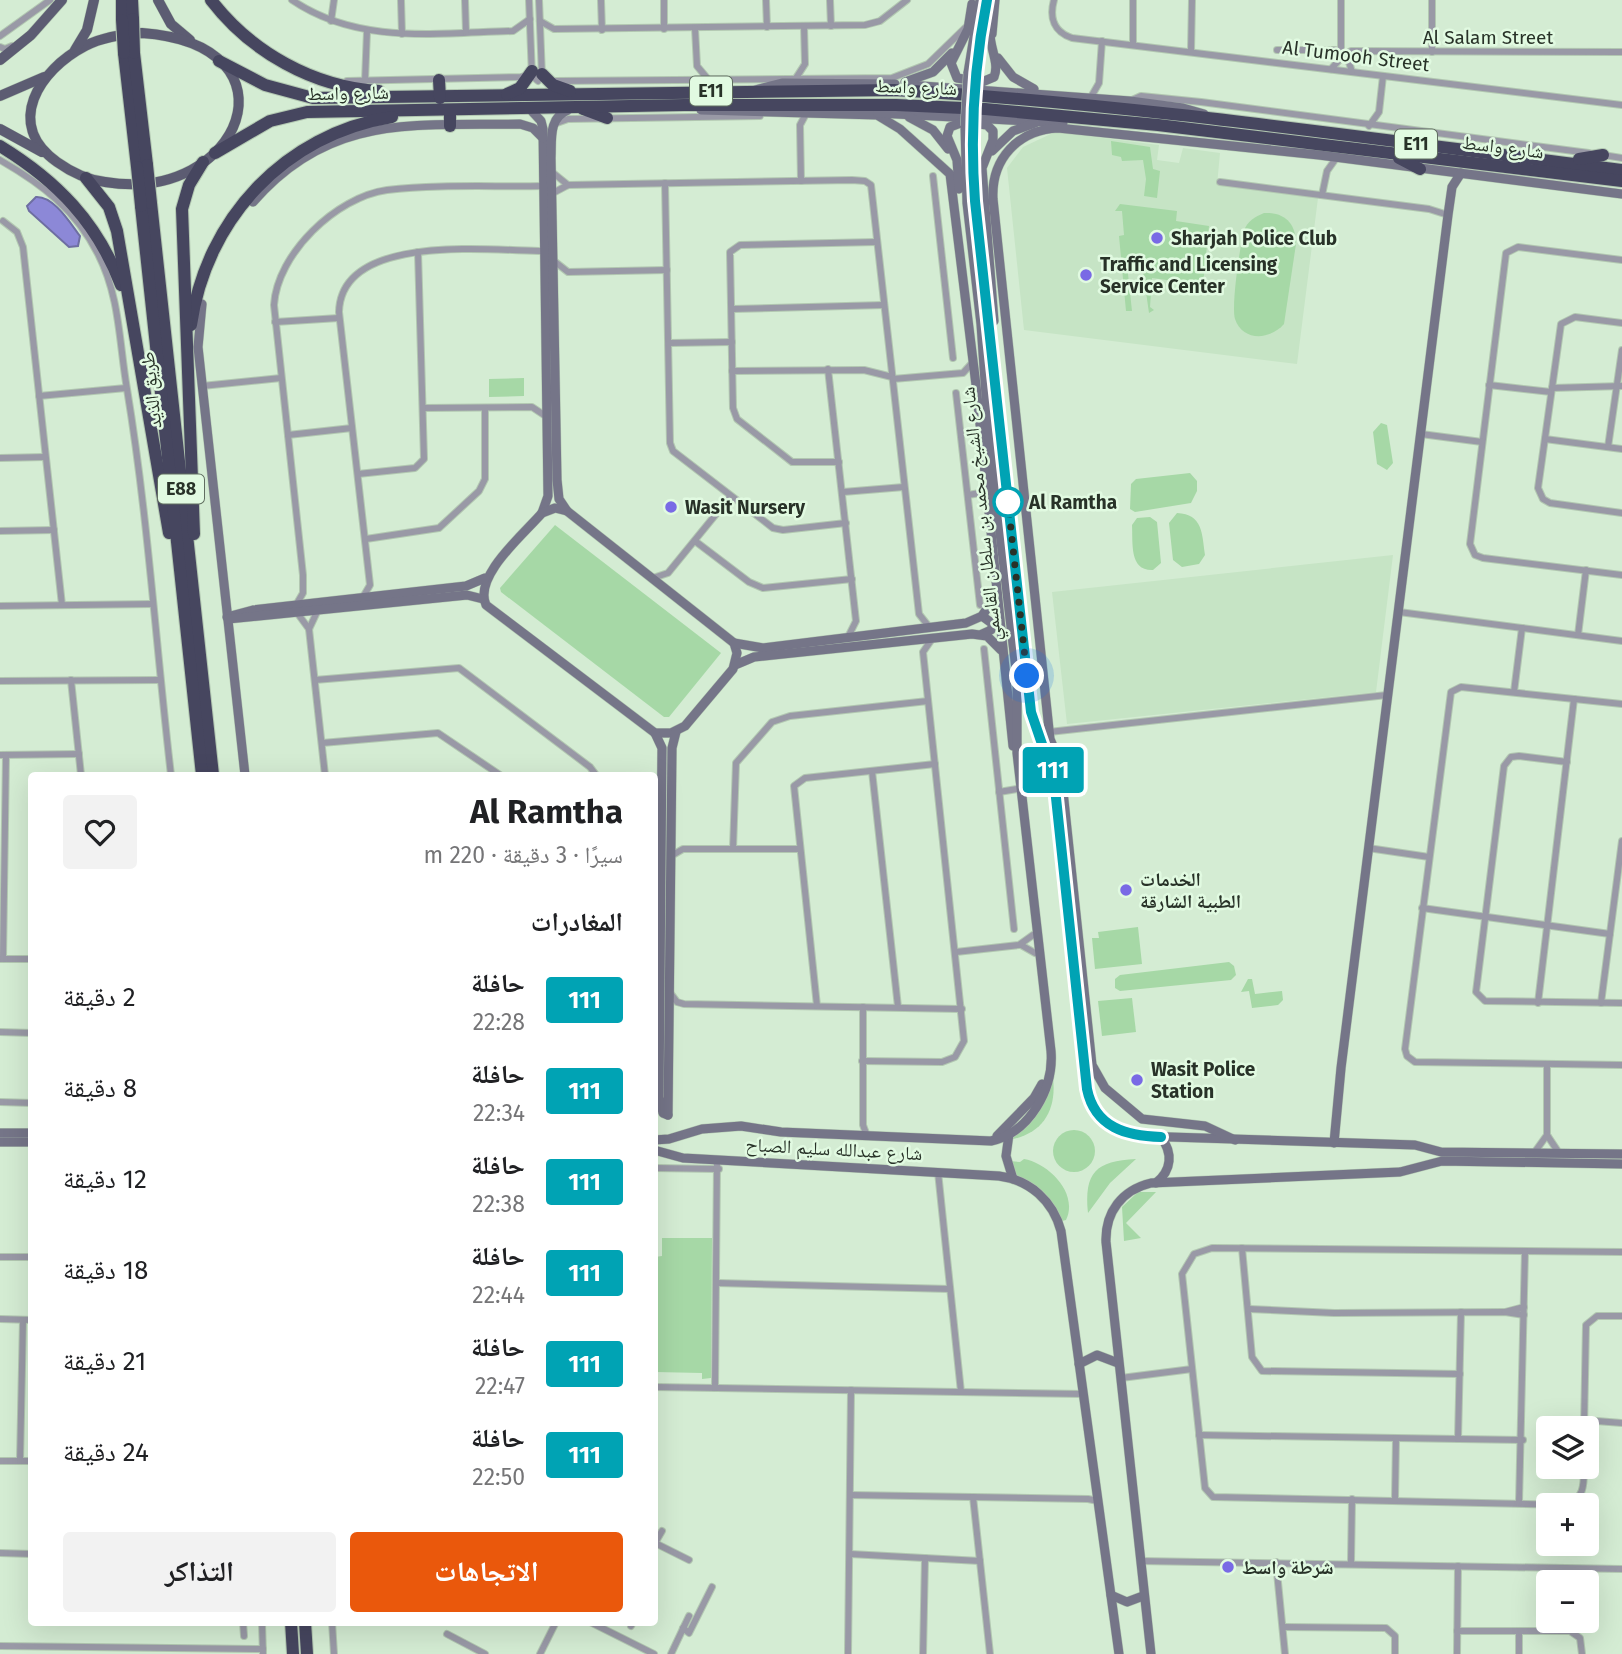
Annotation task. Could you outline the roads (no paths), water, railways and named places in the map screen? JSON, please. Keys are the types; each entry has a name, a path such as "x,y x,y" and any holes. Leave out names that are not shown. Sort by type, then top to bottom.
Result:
{"highway":[{"name":"طريق الذيد","path":"122,0 128,20"},
{"name":"طريق الذيد","path":"132,0 128,20 129,53 202,772"},
{"path":"211,0 241,32 272,56 325,80 357,89 408,93 424,99"},
{"name":"شارع واسط","path":"219,61 265,85 296,96 330,99 501,96 684,104 909,106 1023,112 1390,153 1622,170"},
{"path":"501,96 520,88 539,72 553,85 607,118"},
{"path":"439,80 440,98"},
{"name":"شارع واسط","path":"215,153 253,129 288,115 529,108 578,100 755,90 894,90 1210,117 1544,165 1622,181"},
{"path":"450,110 450,126"},
{"path":"186,356 196,298 206,264 233,215 257,187 285,162 324,138 361,123 412,111"},
{"path":"0,146 45,176 92,226 113,265 135,332"},
{"path":"1390,153 1420,169"},
{"path":"1485,176 1500,172 1537,176 1552,156 1584,159 1603,155"},
{"path":"194,607 196,578 182,209 189,185 203,162"},
{"path":"86,178 102,196 114,219 175,568 183,591"},
{"name":"طريق الذيد","path":"146,204 213,772"},
{"path":"291,1626 293,1654"},
{"path":"305,1626 307,1654"}],"main road":[{"path":"0,60 32,35 62,0"},
{"path":"73,53 87,30 94,0"},
{"path":"0,129 86,178 114,183 142,184 176,177 215,153 230,136 241,105 237,86 219,61 171,24 158,0"},
{"path":"49,156 40,146 31,122 33,97 48,75 73,53 106,38 142,33 171,37 205,51"},
{"path":"0,96 48,75"}],"street":[{"path":"0,36 50,0"},
{"path":"292,0 331,21 367,31 402,34 513,31 524,35 531,43"},
{"path":"331,21 334,0"},
{"path":"401,0 402,34"},
{"path":"465,0 466,32"},
{"path":"529,0 531,43 539,72 562,82 892,78 915,71 940,55 965,28"},
{"path":"539,0 539,72"},
{"path":"601,0 601,30"},
{"path":"664,0 664,29"},
{"path":"766,0 767,27"},
{"path":"830,0 831,26"},
{"path":"540,21 554,29 601,30 831,26 875,23 907,0"},
{"name":"شارع الشيخ محمد بن سلطان القاسمي","path":"972,74 987,0"},
{"path":"975,1 968,29 951,63 951,70 957,78 982,82 994,77 997,68 990,43 995,0"},
{"name":"Al Tumooh Street","path":"1056,0 1052,16 1059,32 1072,38 1622,105"},
{"path":"1133,0 1133,44"},
{"path":"1192,0 1192,52"},
{"path":"1340,0 1341,59"},
{"path":"1432,0 1432,52"},
{"path":"895,84 919,78 938,68 952,53 975,1"},
{"name":"شارع الشيخ محمد بن سلطان القاسمي","path":"975,1 967,202 997,513 1017,678 1017,753 1051,1066 1040,1102 1009,1134"},
{"path":"513,31 530,19"},
{"path":"796,78 805,64 804,26"},
{"path":"689,79 697,66 695,28"},
{"path":"540,38 554,29"},
{"path":"365,81 367,31"},
{"path":"990,31 998,57 1009,74 1025,86 1052,93"},
{"path":"0,47 8,49 32,35"},
{"path":"1091,97 1099,83 1102,41"},
{"path":"1277,50 1335,50"},
{"path":"1306,66 1308,50"},
{"path":"1331,69 1346,53 1354,52"},
{"path":"1352,72 1349,62 1354,52"},
{"name":"Al Salam Street","path":"1354,52 1622,52"},
{"path":"805,64 816,78"},
{"path":"697,66 709,79"},
{"path":"325,80 521,77 539,72"},
{"path":"1368,126 1379,112 1383,76"},
{"path":"850,78 860,83"},
{"path":"755,90 782,83 860,83 1052,93 1184,108 1210,117"},
{"path":"1099,83 1108,99"},
{"path":"1130,101 1141,96 1201,102 1622,158"},
{"path":"578,100 559,114 553,125 551,151 557,480 559,499 567,511 734,643 763,652 932,633 982,634 991,631 993,624 982,616"},
{"path":"684,104 715,111 869,113 1044,121 1622,194"},
{"path":"228,618 453,592 485,578 542,513 548,500 543,139 541,121 529,108"},
{"path":"553,125 568,119 772,116 788,112"},
{"path":"788,112 800,125"},
{"path":"801,181 800,125 807,112"},
{"path":"1379,112 1387,128"},
{"path":"869,113 893,123 948,170 953,185 976,385 1045,1047 1044,1080 1034,1098 1007,1128 986,1142"},
{"path":"894,114 919,120 933,130 952,156 958,180"},
{"path":"982,175 987,161 1002,140 1018,128 1044,121"},
{"path":"981,353 957,160 947,136 950,127 958,122 982,124 993,131 993,140 984,160 982,175 993,302 993,351"},
{"path":"245,772 198,330 208,281 225,241 255,199 305,156 346,136 384,128 520,124 533,128 549,142 551,151"},
{"path":"1158,125 1136,128 1043,129 1015,143 1001,162 995,176 995,215 1049,732 1060,763 1094,1070 1105,1088 1142,1119 1205,1126 1235,1140"},
{"name":"شارع الشيخ محمد بن سلطان القاسمي","path":"969,126 1027,676 1034,724 1054,779 1089,1096 1097,1113 1115,1130 1133,1136 1415,1145 1438,1156"},
{"path":"1319,155 1327,171"},
{"path":"1322,195 1327,171 1337,157"},
{"path":"0,160 57,198 97,251 115,298 171,772"},
{"path":"1445,171 1452,187"},
{"path":"552,172 568,185"},
{"path":"1334,1143 1368,848 1448,215 1452,187 1461,173"},
{"path":"933,176 953,358"},
{"path":"553,193 568,185 868,182 873,194 919,614 911,635"},
{"path":"665,183 671,447 679,458 769,526 778,529 846,523"},
{"path":"1220,183 1429,209 1448,215"},
{"path":"297,609 303,593 303,575 275,322 275,294 288,260 315,229 351,204 384,190 543,186"},
{"path":"984,205 995,215"},
{"path":"2,220 17,232 24,252 62,605"},
{"path":"839,462 795,464 744,427 734,414 730,252 736,246 877,242"},
{"path":"1622,260 1518,247 1508,250 1505,256 1470,544 1473,552 1483,558 1622,575"},
{"path":"363,597 370,585 339,318 341,296 362,271 392,256 418,252 544,251"},
{"path":"358,474 410,469 421,465 424,459 418,252"},
{"path":"962,266 967,255"},
{"path":"553,261 568,272"},
{"path":"943,269 962,266"},
{"path":"554,283 568,272 667,270"},
{"path":"732,309 884,304"},
{"path":"1622,323 1575,317 1564,321 1538,488 1543,499 1550,503 1622,513"},
{"path":"275,322 339,318"},
{"path":"669,343 732,342"},
{"path":"1608,447 1620,385 1622,351"},
{"path":"958,374 973,362"},
{"path":"732,371 828,369 871,371 893,378 958,374 971,379 976,385"},
{"path":"828,369 856,621 848,637"},
{"path":"202,386 281,377"},
{"path":"1489,385 1552,390 1620,385"},
{"path":"39,396 127,388"},
{"path":"956,393 980,605"},
{"path":"532,407 547,396"},
{"path":"1002,439 1013,401"},
{"path":"423,408 532,407 547,416"},
{"path":"366,539 439,528 479,491 485,479 485,408"},
{"path":"288,435 352,428"},
{"path":"1421,434 1482,442"},
{"path":"1545,439 1622,449"},
{"path":"0,458 45,457"},
{"path":"547,460 553,481 557,480"},
{"path":"843,492 904,487"},
{"path":"968,495 986,492"},
{"path":"653,578 668,573 730,497"},
{"path":"542,513 555,508 567,511"},
{"path":"993,540 997,513"},
{"path":"0,531 54,530"},
{"path":"695,541 749,582 763,588 852,579"},
{"path":"1578,635 1586,570"},
{"path":"668,573 668,589"},
{"path":"303,575 308,594 317,607"},
{"path":"483,599 485,578"},
{"path":"370,585 382,596"},
{"path":"317,607 363,597 453,592 483,599 493,613 654,733 662,744 667,765 671,837 668,1115 663,1113 658,1078"},
{"path":"923,652 932,633 966,624 982,616 997,592"},
{"path":"226,602 236,609 254,614"},
{"path":"0,606 152,604"},
{"path":"309,629 317,607"},
{"path":"297,609 309,629 325,772"},
{"path":"1399,612 1622,640"},
{"path":"229,634 238,623 254,614"},
{"path":"919,614 932,633"},
{"path":"856,621 869,635"},
{"path":"1514,692 1522,628"},
{"path":"982,634 992,639 1002,652"},
{"path":"654,733 676,732 685,726 735,665 763,652 848,637 911,635"},
{"path":"862,1061 949,1060 959,1053 964,1041 923,652 911,635"},
{"path":"734,643 737,653 735,665"},
{"path":"984,649 1014,929"},
{"path":"1025,658 1042,664"},
{"path":"1027,676 1042,664"},
{"path":"315,680 460,668 537,724 594,772"},
{"path":"0,681 160,680"},
{"path":"71,681 81,772"},
{"path":"1622,704 1461,687 1451,692 1422,908 1407,1056 1415,1062 1622,1065"},
{"path":"1049,732 1387,695"},
{"path":"1538,1003 1574,699"},
{"path":"733,849 735,767 740,756 772,722 790,716 928,701"},
{"path":"658,869 667,765 676,732"},
{"path":"322,743 438,733 496,772"},
{"path":"28,959 1,959 3,755 79,754"},
{"path":"1567,762 1518,756 1506,763 1485,918 1478,995 1485,1001 1622,1003"},
{"path":"817,1006 793,795 797,782 805,778 935,764"},
{"path":"872,771 898,1007"},
{"path":"999,792 1017,789"},
{"path":"671,837 683,849"},
{"path":"1601,1003 1622,844"},
{"path":"1368,848 1430,857"},
{"path":"671,856 683,849 800,849"},
{"path":"1422,908 1610,934"},
{"path":"956,952 1019,945 1033,935"},
{"path":"1019,945 1035,953"},
{"path":"670,992 677,1002 684,1004 962,1009"},
{"path":"670,1014 684,1004"},
{"path":"862,1136 863,1007"},
{"path":"0,1032 28,1033"},
{"path":"1547,1064 1547,1135 1559,1153"},
{"path":"0,1102 28,1102"},
{"name":"شارع عبدالله سليم الصباح","path":"658,1140 696,1130 741,1126 781,1132 986,1142 1009,1134"},
{"path":"0,1133 28,1133"},
{"path":"1009,1134 1006,1156 1013,1179 1042,1196 1059,1224 1094,1498 1119,1654"},
{"path":"1534,1153 1547,1135"},
{"path":"1156,1183 1165,1174 1170,1162 1168,1148 1161,1137"},
{"path":"658,1144 666,1140"},
{"path":"0,1142 28,1143"},
{"name":"شارع عبدالله سليم الصباح","path":"658,1152 720,1164 938,1172 1013,1179"},
{"path":"1151,1654 1106,1242 1107,1222 1116,1203 1138,1187 1156,1183 1400,1172 1438,1156 1622,1153"},
{"path":"1438,1156 1622,1164"},
{"path":"658,1168 720,1164 715,1388"},
{"path":"938,1172 961,1392"},
{"path":"1242,1248 1253,1361 1266,1373 1460,1374"},
{"path":"1583,1479 1583,1491 1576,1501 1565,1504 1213,1497 1205,1488 1181,1279 1183,1268 1200,1251 1242,1248 1622,1252"},
{"path":"1519,1503 1523,1440 1525,1251"},
{"path":"0,1257 28,1257"},
{"path":"717,1283 950,1289"},
{"path":"1505,1312 1524,1307"},
{"path":"1249,1309 1505,1312 1524,1315"},
{"path":"1458,1439 1461,1312"},
{"path":"1584,1416 1586,1325 1597,1316 1622,1316"},
{"path":"0,1320 28,1320"},
{"path":"20,1461 23,1320"},
{"path":"1079,1364 1097,1355 1108,1356 1118,1363"},
{"path":"1121,1378 1192,1369"},
{"path":"658,1387 1081,1392"},
{"path":"848,1654 851,1390"},
{"path":"1599,1424 1622,1423"},
{"path":"1199,1435 1523,1440"},
{"path":"1395,1500 1396,1438"},
{"path":"0,1461 28,1461"},
{"path":"850,1495 1094,1498"},
{"path":"973,1497 990,1654"},
{"path":"1351,1563 1352,1499"},
{"path":"658,1538 662,1531"},
{"path":"658,1545 689,1560"},
{"path":"0,1553 28,1554"},
{"path":"850,1554 980,1561"},
{"path":"923,1654 925,1558"},
{"path":"1140,1561 1622,1569"},
{"path":"1276,1562 1286,1654"},
{"path":"1457,1654 1458,1566"},
{"path":"683,1628 689,1633 712,1587"},
{"path":"1111,1595 1127,1602 1143,1595"},
{"path":"671,1654 690,1616"},
{"path":"243,1626 244,1636"},
{"path":"0,1646 66,1651 263,1651 262,1626"},
{"path":"332,1626 334,1654"},
{"path":"540,1654 554,1626"},
{"path":"598,1626 654,1654"},
{"path":"1283,1627 1382,1628 1391,1631 1395,1654"},
{"path":"1457,1631 1573,1632 1580,1638 1582,1654"},
{"path":"1519,1631 1519,1654"},
{"path":"447,1634 485,1654"}],"place":[{"name":"Sharjah Police Club","path":"1157,238"},
{"name":"Traffic and Licensing Service Center","path":"1086,275"},
{"name":"Al Ramtha","path":"1008,502"},
{"name":"Wasit Nursery","path":"671,507"},
{"name":"الخدمات الطبية الشارقة","path":"1126,890"},
{"name":"Wasit Police Station","path":"1137,1080"},
{"name":"شرطة واسط","path":"1228,1567"}]}
